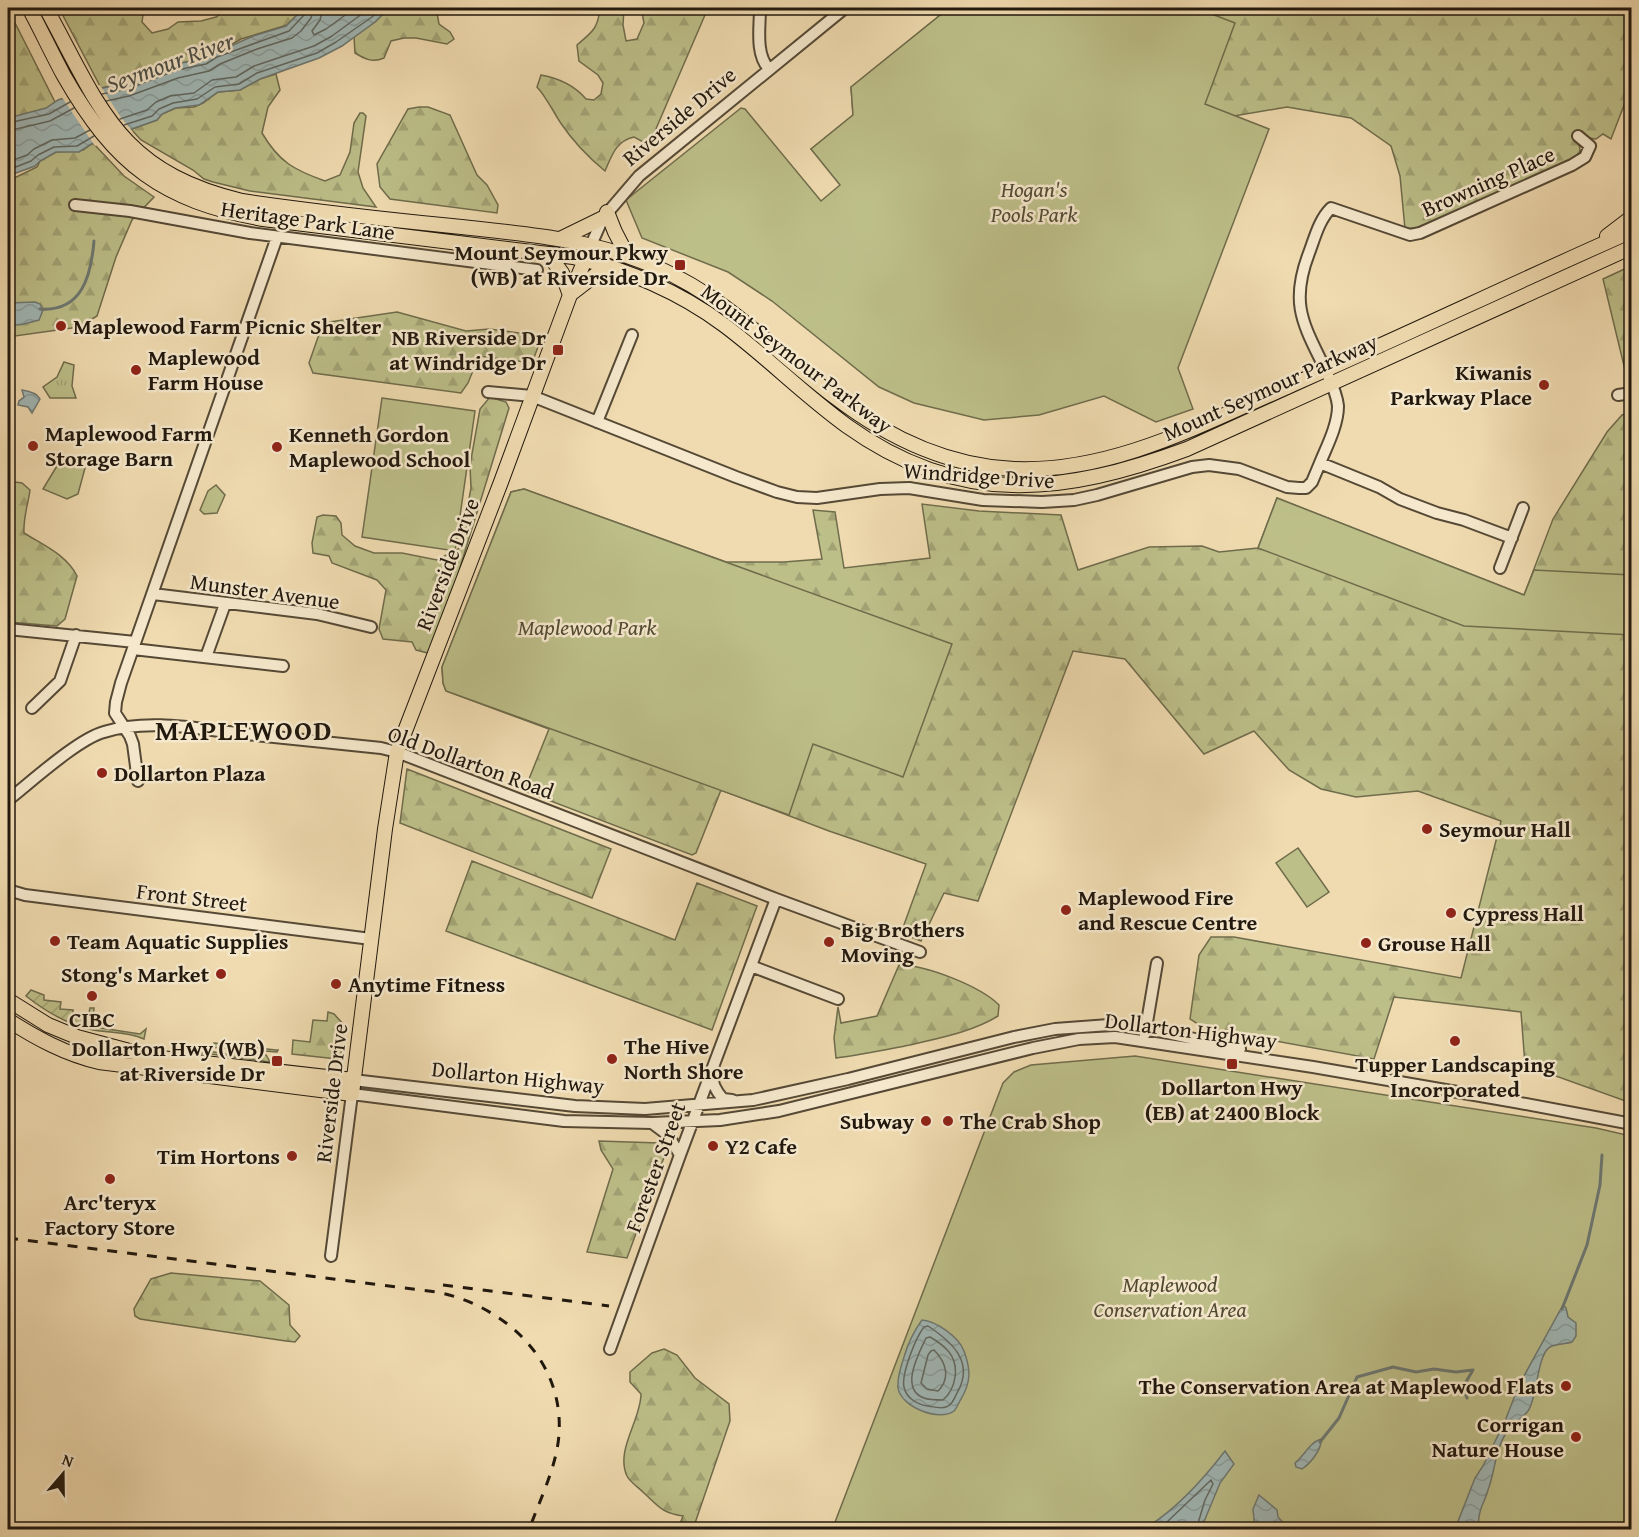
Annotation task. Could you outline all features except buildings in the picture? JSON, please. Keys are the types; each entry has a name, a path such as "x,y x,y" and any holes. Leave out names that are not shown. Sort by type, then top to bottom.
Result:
{"main road":[{"name":"Mount Seymour Parkway","path":"29,8 64,75 86,111 124,148 180,181 242,201 562,238 627,255 671,274 725,306 833,396 896,438 955,460 995,468 1056,468 1101,460 1153,445 1632,231"},
{"name":"Mount Seymour Parkway","path":"46,8 98,105 139,171 176,194 222,211 263,219 548,254 607,266 666,290 724,325 846,425 874,444 896,456 944,475 989,484 1047,485 1093,479 1139,467 1187,449 1632,247"},
{"path":"562,238 605,215 627,255"},
{"path":"1584,252 1632,217"},
{"name":"Riverside Drive","path":"352,1094 385,829 397,752 570,294 591,245"},
{"path":"548,254 562,273 570,294 607,266"},
{"name":"Dollarton Highway","path":"8,1000 48,1025 113,1048 152,1057 353,1080"},
{"name":"Dollarton Highway","path":"8,1020 57,1048 99,1062 352,1094"}],"street":[{"path":"760,8 760,51 763,63 768,69"},
{"name":"Riverside Drive","path":"591,245 605,215 639,176 845,8"},
{"name":"Browning Place","path":"1320,463 1335,423 1338,408 1332,383 1301,317 1299,285 1303,268 1323,216 1331,208 1410,235 1420,232 1572,165 1585,157 1590,146 1578,136"},
{"name":"Heritage Park Lane","path":"75,205 130,211 277,237 537,270"},
{"path":"138,781 133,744 126,728 115,713 116,702 277,237"},
{"path":"597,422 632,335"},
{"name":"Windridge Drive","path":"488,392 532,396 766,488 797,497 817,498 880,489 909,488 983,500 1053,502 1097,495 1182,469 1209,465 1239,469 1287,487 1306,488 1312,482 1320,463"},
{"path":"1618,395 1632,393"},
{"path":"1320,463 1379,487 1400,499 1437,513 1464,519 1512,538"},
{"path":"1500,568 1523,508"},
{"name":"Munster Avenue","path":"153,594 317,614 371,627"},
{"path":"206,657 225,604"},
{"path":"8,629 76,635 206,657 283,666"},
{"path":"32,708 60,681 76,635"},
{"name":"Old Dollarton Road","path":"8,800 93,736 126,728 170,726 397,752 776,899 920,952"},
{"name":"Front Street","path":"8,890 25,895 372,939"},
{"name":"Forester Street","path":"610,1349 692,1121 776,899"},
{"path":"1144,1035 1157,963"},
{"path":"751,966 838,999"},
{"name":"Dollarton Highway","path":"353,1080 574,1106 645,1109 699,1106 744,1101 848,1079 1014,1037 1055,1029 1109,1025 1144,1035"},
{"name":"Dollarton Highway","path":"352,1094 564,1121 652,1123 720,1120 779,1111 1033,1048 1079,1039 1183,1035 1313,1067 1632,1124"},
{"path":"711,1072 713,1085 723,1099 744,1101"},
{"name":"Riverside Drive","path":"331,1256 352,1094"},
{"path":"652,1123 668,1135 680,1155"}],"green space":[{"path":"59,8 148,8 143,15 142,22 152,33 168,29 178,22 201,21 216,17 229,8 304,8 287,25 241,39 205,58 177,64 125,83 101,88"},
{"path":"389,8 440,8 437,13 439,24 450,32 454,39 447,44 416,38 391,41 384,58 376,60 365,59 355,53 354,36 375,22"},
{"path":"600,8 624,8 623,25 626,41 637,39 644,23 641,8 708,8 649,145 634,137 628,139 615,150 605,171 570,135 537,87 541,75 566,83 586,99 594,100 601,94 603,83 598,75 579,61 577,45 593,30 598,21"},
{"path":"949,8 1631,8 1631,87 1611,139 1603,134 1596,139 1582,137 1579,143 1580,151 1576,157 1426,226 1405,229 1400,176 1391,146 1351,118 1287,107 848,182 811,149 853,115 851,87"},
{"name":"Hogan's Pools Park","path":"949,8 1196,8 1235,23 1205,104 1269,129 1178,368 1193,409 1156,422 1104,396 1039,415 984,420 914,403 879,387 772,301 728,272 642,238 626,200 741,108 745,109 821,201 840,185 811,149 853,115 851,87"},
{"path":"8,9 57,106 8,122"},
{"path":"276,74 280,90 268,107 262,133 268,143 288,164 325,181 340,175 350,152 354,123 360,113 363,113 366,116 358,172 363,188 376,207 250,191 213,182 204,179 193,170 141,140 131,129 157,120 162,114 176,108 194,107 218,92 240,90 260,79"},
{"path":"428,107 450,115 477,175 487,185 498,205 497,213 390,199 380,187 377,164 408,109"},
{"path":"93,143 124,176 154,197 132,220 116,257 97,316 79,327 8,337 8,181 37,167 40,161 56,152 83,150"},
{"path":"1631,266 1631,377 1626,374 1603,279"},
{"path":"397,312 466,331 489,329 542,336 532,363 479,356 468,383 461,393 313,373 309,363 323,323"},
{"path":"64,362 74,365 72,386 76,398 50,398 43,387 57,377"},
{"path":"490,397 506,402 509,408 447,610 428,653 416,650 412,642 383,639 379,629 386,590 377,580 332,563 329,556 313,553 312,543 317,517 336,516 341,523 342,535 355,546 374,553 402,553 437,560 460,548 471,488 470,465 480,409"},
{"path":"382,398 475,411 455,551 362,537"},
{"path":"1631,412 1631,1103 1525,1065 1521,1012 1394,997 1374,1059 1204,1028 1190,1019 1199,955 1211,937 1234,937 1461,978 1501,821 1418,791 1356,797 1321,789 1289,770 1254,731 1204,754 1125,659 1073,651 978,901 944,893 921,941 901,933 926,864 829,831 721,790 696,853 692,855 527,792 525,789 549,729 446,691 443,683 442,667 511,492 524,489 726,562 784,562 822,559 813,510 835,512 844,568 930,558 922,504 979,511 1061,515 1078,570 1149,547 1202,546 1219,552 1258,548 1277,498 1524,595 1553,519 1607,432 1622,415"},
{"path":"60,461 85,468 78,494 67,499 43,489"},
{"path":"8,481 22,483 30,490 24,533 61,556 77,576 65,619 57,626 8,622"},
{"path":"216,485 225,495 217,513 204,514 200,510 208,491"},
{"name":"Maplewood Park","path":"524,489 952,644 903,777 813,744 789,815 446,691 442,667 511,492"},
{"path":"1277,498 1524,595 1534,570 1631,575 1631,635 1464,626 1258,548"},
{"path":"407,769 611,849 592,898 400,823"},
{"path":"1298,848 1329,892 1307,907 1276,863"},
{"path":"472,861 675,940 697,883 757,906 712,1030 446,931"},
{"path":"899,965 923,969 966,984 999,1005 998,1016 988,1022 944,1037 882,1051 836,1058 834,1038 838,1007 841,1023 877,1016"},
{"path":"31,990 44,995 44,1000 61,1002 60,1009 73,1010 73,1014 88,1017 90,1008 94,1008 93,1019 101,1021 101,1028 140,1034 146,1029 144,1039 84,1028 66,1021 26,996"},
{"path":"328,1012 334,1014 345,1026 341,1055 337,1059 292,1054 293,1040 310,1042 313,1020 327,1021"},
{"path":"214,1043 278,1050 277,1052 208,1047 208,1045 214,1046"},
{"path":"196,1049 226,1054 266,1055 270,1062 196,1052"},
{"name":"Maplewood Conservation Area","path":"1135,1056 1596,1128 1631,1136 1631,1529 832,1530 1003,1083 1014,1072 1031,1065"},
{"path":"599,1141 659,1143 666,1152 627,1258 587,1252 613,1169 601,1150"},
{"path":"171,1273 260,1281 289,1305 290,1325 300,1336 295,1342 286,1341 140,1319 135,1316 134,1309 151,1279"},
{"path":"664,1349 677,1355 695,1378 729,1404 730,1421 693,1529 678,1529 683,1516 670,1513 657,1506 630,1480 624,1466 626,1445 640,1404 641,1394 630,1382 630,1372 652,1353"}],"water":[{"path":"304,8 389,8 375,22 342,46 319,58 260,79 240,90 218,92 199,105 175,108 162,114 157,120 93,143 79,152 56,152 35,166 8,176 8,118 46,108 72,95 125,83 177,64 205,58 215,51 286,26"},
{"path":"35,302 40,304 43,310 39,320 8,326 8,303"},
{"path":"22,390 35,394 40,399 32,413 28,407 18,405 24,397"},
{"path":"1563,1305 1568,1317 1576,1323 1576,1336 1572,1342 1550,1347 1542,1358 1531,1405 1526,1414 1508,1430 1502,1440 1479,1514 1477,1529 1455,1529 1475,1478 1505,1421 1519,1385"},
{"path":"922,1320 934,1323 952,1335 961,1346 966,1358 969,1370 967,1387 955,1410 947,1414 930,1414 913,1407 901,1395 898,1388 906,1352"},
{"path":"1321,1439 1320,1447 1312,1460 1302,1469 1296,1467 1295,1463 1313,1443"},
{"path":"1225,1451 1234,1464 1220,1483 1201,1529 1144,1529 1188,1494"},
{"path":"1259,1495 1277,1510 1278,1517 1289,1529 1255,1529 1253,1509"}],"pier":[{"path":"100,85 133,132 95,146 61,96"}],"waterway":[{"path":"40,309 66,305 75,298 87,279 94,241"},
{"path":"1562,1309 1587,1245 1600,1185 1602,1155"},
{"path":"1320,1442 1339,1418 1357,1377 1393,1367 1416,1372 1434,1369 1456,1372 1473,1370 1463,1387 1467,1398"}],"railway":[{"path":"8,1238 437,1292 462,1299 485,1310 507,1324 525,1340 541,1360 552,1383 558,1407 558,1446 529,1530"},
{"path":"443,1285 609,1306"}],"place":[{"name":"Mount Seymour Pkwy (WB) at Riverside Dr","path":"680,265"},
{"name":"Maplewood Farm Picnic Shelter","path":"61,326"},
{"name":"NB Riverside Dr at Windridge Dr","path":"558,350"},
{"name":"Maplewood Farm House","path":"136,370"},
{"name":"Kiwanis Parkway Place","path":"1544,385"},
{"name":"Maplewood Farm Storage Barn","path":"33,446"},
{"name":"Kenneth Gordon Maplewood School","path":"277,447"},
{"name":"Dollarton Plaza","path":"102,773"},
{"name":"Seymour Hall","path":"1427,829"},
{"name":"Maplewood Fire and Rescue Centre","path":"1066,910"},
{"name":"Cypress Hall","path":"1451,913"},
{"name":"Team Aquatic Supplies","path":"55,941"},
{"name":"Big Brothers Moving","path":"829,942"},
{"name":"Grouse Hall","path":"1366,943"},
{"name":"Stong's Market","path":"221,974"},
{"name":"Anytime Fitness","path":"336,984"},
{"name":"CIBC","path":"92,996"},
{"name":"Tupper Landscaping Incorporated","path":"1455,1041"},
{"name":"The Hive North Shore","path":"612,1059"},
{"name":"Dollarton Hwy (WB) at Riverside Dr","path":"277,1061"},
{"name":"Dollarton Hwy (EB) at 2400 Block","path":"1232,1064"},
{"name":"Subway","path":"926,1121"},
{"name":"The Crab Shop","path":"948,1121"},
{"name":"Y2 Cafe","path":"713,1146"},
{"name":"Tim Hortons","path":"292,1156"},
{"name":"Arc'teryx Factory Store","path":"110,1179"},
{"name":"The Conservation Area at Maplewood Flats","path":"1566,1386"},
{"name":"Corrigan Nature House","path":"1576,1437"}],"district":[{"name":"MAPLEWOOD","path":"244,729"}],"water label":[{"name":"Seymour River","path":"170,62"}]}
